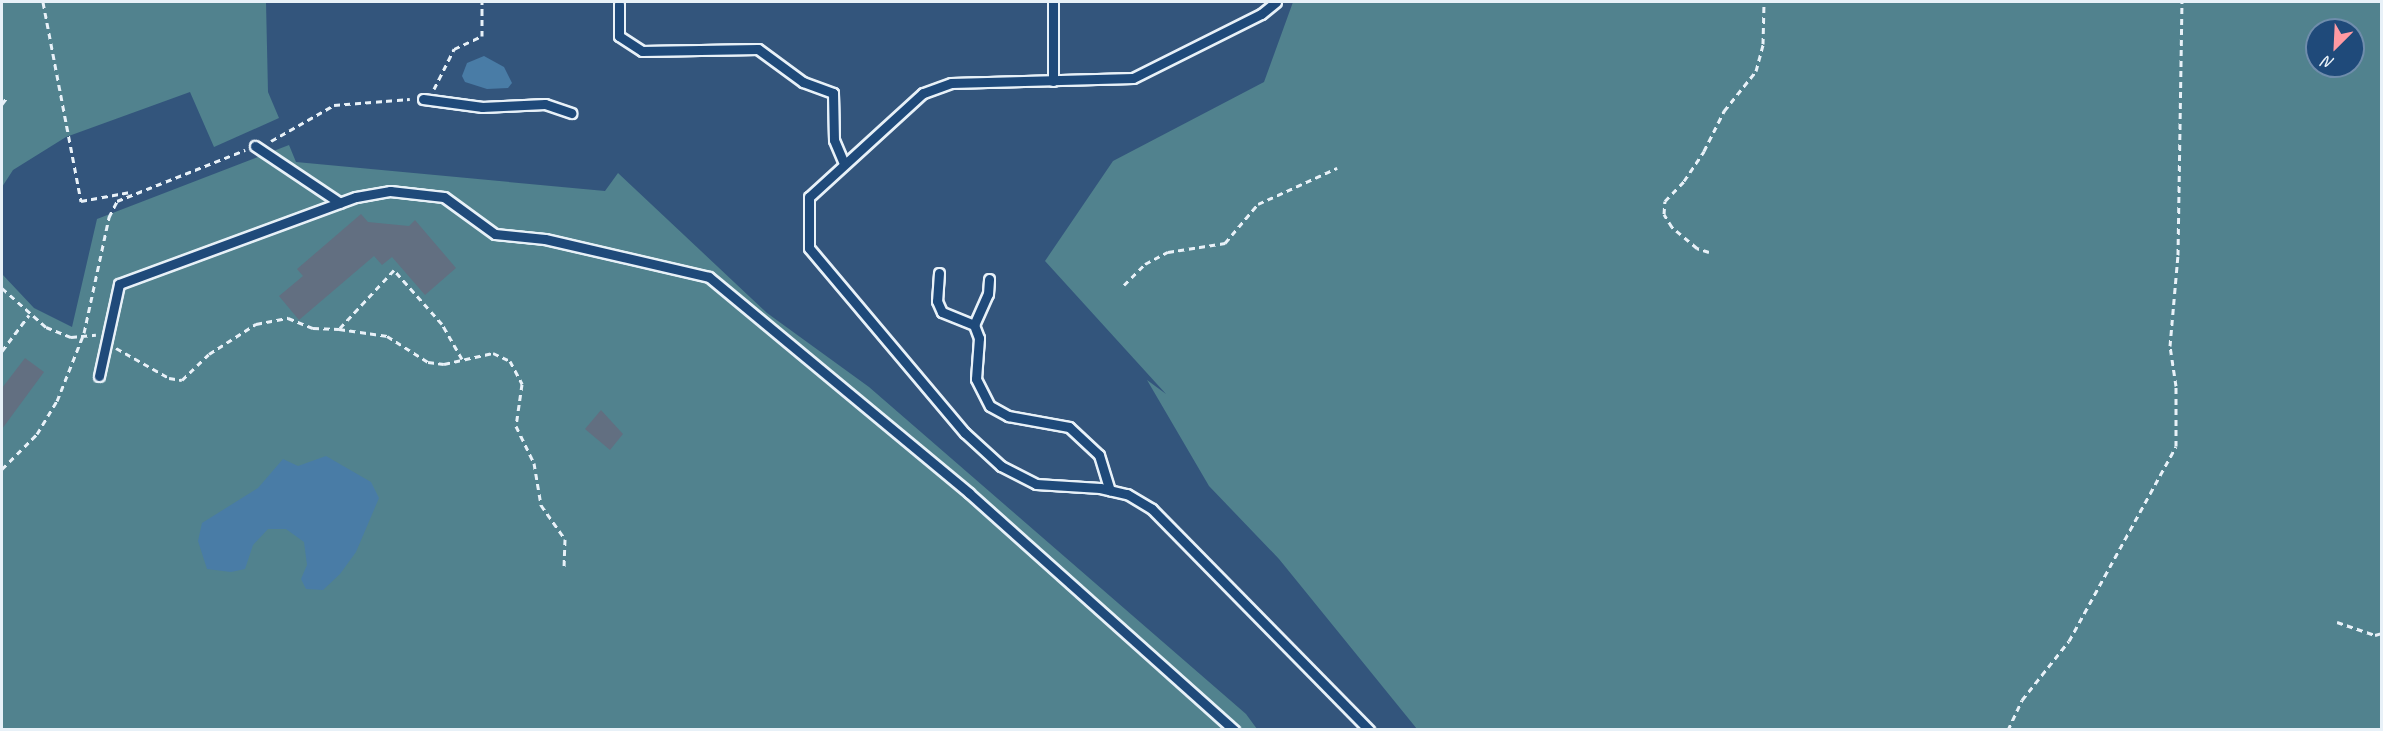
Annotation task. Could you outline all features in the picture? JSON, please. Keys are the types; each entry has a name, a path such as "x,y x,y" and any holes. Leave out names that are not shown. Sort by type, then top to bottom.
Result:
{"lane":[{"path":"1053,2 1053,81"},
{"path":"1276,2 1261,14 1134,78 951,83 923,93 809,197 809,248 965,433 1001,466 1036,484 1110,490 1127,494 1152,509 1369,729"},
{"path":"619,4 619,36 642,51 758,49 803,82 833,93 834,140 844,164"},
{"path":"423,99 482,107 545,104 571,113"},
{"path":"255,146 340,202"},
{"path":"99,376 119,284 340,202 390,191 444,197 495,234 545,239 709,278 969,493 1234,729"},
{"path":"939,273 937,301 942,312 974,325 980,338 976,380 990,406 1008,416 1069,427 1099,455 1110,490"},
{"path":"974,325 988,294 989,279"}],"path":[{"path":"43,2 81,201 135,192"},
{"path":"2,469 48,418 84,333 109,217 117,201 135,192 281,137 334,105 423,99 433,91 454,50 482,36 482,2"},
{"path":"1709,252 1697,248 1672,227 1664,214 1665,201 1684,181 1704,151 1724,111 1756,70 1763,44 1764,2"},
{"path":"2008,729 2022,700 2069,641 2169,464 2175,446 2176,386 2170,346 2178,255 2182,2"},
{"path":"2,104 8,96"},
{"path":"1124,285 1145,264 1168,252 1225,243 1258,204 1337,168"},
{"path":"339,329 393,270 442,324 462,359"},
{"path":"2,288 29,315 70,337 84,333 106,342 176,381 187,378 209,354 256,324 288,318 313,328 339,329 387,336 428,362 444,364 493,353 517,368 522,384 516,426 534,463 541,504 565,539 564,570"},
{"path":"2,351 29,315"},
{"path":"2337,622 2375,635 2382,633"}],"green space":[{"path":"2,2 266,2 268,92 279,118 214,147 190,92 66,137 13,170 2,187"},
{"path":"1293,2 2381,2 2381,729 1417,729 1279,559 1209,486 1147,380 1166,394 1045,261 1113,161 1264,82"},
{"path":"289,145 296,162 605,191 618,173 767,313 869,387 1246,714 1257,729 2,729 2,274 34,308 72,327 97,219"}],"water":[{"path":"484,56 504,67 512,83 508,88 487,89 465,82 462,76 467,63"},
{"path":"326,456 371,482 379,498 356,552 340,574 323,590 306,589 301,579 307,565 304,542 286,529 268,529 253,545 245,569 231,572 207,569 198,541 202,523 258,488 283,459 298,466"}],"building":[{"path":"361,214 368,222 409,226 415,220 456,268 425,295 392,257 382,265 374,256 299,320 279,296 303,276 297,269"},
{"path":"25,358 44,372 2,429 2,388"},
{"path":"601,410 623,434 610,450 585,429"}]}
